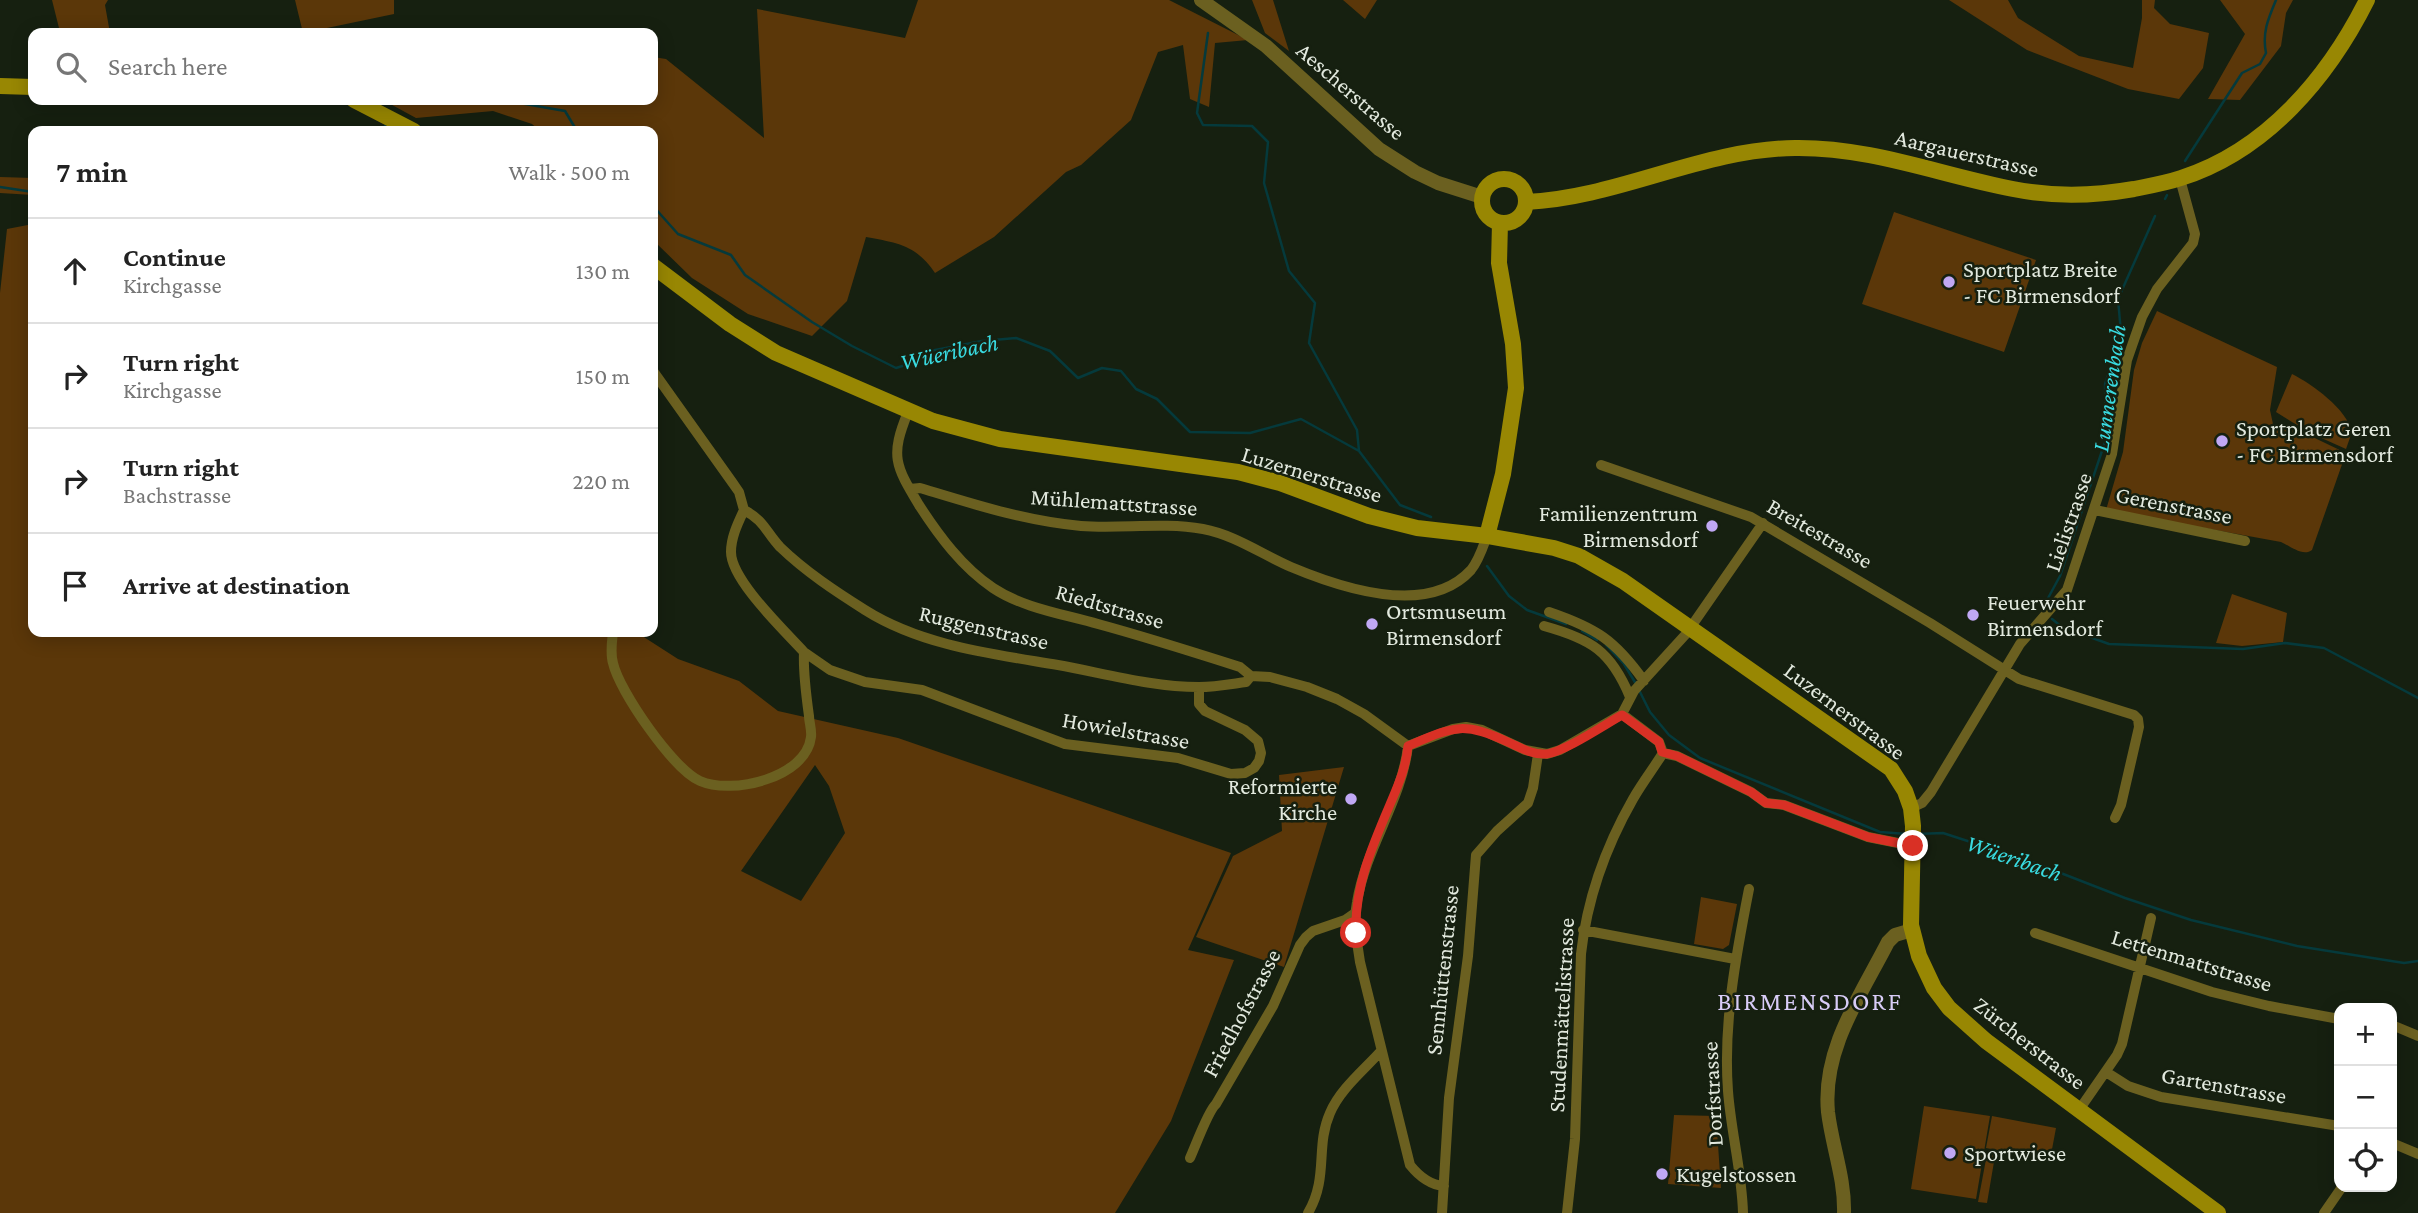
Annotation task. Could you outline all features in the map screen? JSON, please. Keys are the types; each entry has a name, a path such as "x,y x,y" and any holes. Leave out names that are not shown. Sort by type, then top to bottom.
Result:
{"main road":[{"name":"Aargauerstrasse","path":"1526,202 1582,196 1731,155 1794,148 1866,154 2014,189 2063,195 2116,192 2180,179 2234,153 2286,113 2305,94 2336,54 2367,0"},
{"path":"0,86 28,87"},
{"path":"364,105 404,126"},
{"path":"1503,179 1520,185 1526,202 1518,218 1500,223 1486,214 1483,191 1491,182 1503,179"},
{"path":"1487,536 1503,474 1516,388 1514,352 1499,263 1500,223"},
{"name":"Luzernerstrasse","path":"658,270 730,324 776,353 908,412 967,432 1000,439 1238,472 1280,483 1369,516 1417,528 1487,536 1554,548 1579,556 1623,581 1881,761 1891,769 1902,785 1911,808"},
{"name":"Zürcherstrasse","path":"1911,808 1912,930 1926,974 1949,1008 1986,1041 2218,1213"}],"street":[{"name":"Aescherstrasse","path":"1201,0 1266,46 1379,149 1438,183 1482,197"},
{"name":"Lielistrasse","path":"1911,808 1922,803 1935,786 2027,634 2067,590 2112,454 2127,360 2142,317 2157,289 2193,243 2195,234 2180,179"},
{"name":"Ruggenstrasse","path":"658,378 732,482 744,510 758,517 779,546 820,581 869,613 913,634 977,651 1161,684 1199,687 1247,682 1251,676"},
{"name":"Riedtstrasse","path":"908,412 897,439 898,466 930,523 969,569 994,588 1019,601 1240,667 1251,676 1270,677 1307,687 1364,714 1408,746"},
{"name":"Breitestrasse","path":"1601,465 1727,507 1763,523 2019,679 2134,715 2138,719 2139,727 2121,805 2115,818"},
{"name":"Mühlemattstrasse","path":"910,489 920,488 1045,522 1083,526 1172,525 1206,530 1233,537 1319,578 1356,589 1412,596 1430,594 1465,575 1477,561 1487,536"},
{"path":"612,637 613,664 620,683 677,765 699,781 725,787 772,777 788,770 806,752 811,737 803,667 804,652 740,580 733,565 731,550 744,510"},
{"name":"Gerenstrasse","path":"2095,510 2245,541"},
{"path":"1444,1186 1424,1179 1410,1165 1360,962 1355,913 1366,866 1405,769 1408,746 1453,729 1472,728 1538,754 1560,750 1622,715 1637,689 1690,628 1763,523"},
{"path":"1549,612 1583,623 1623,653 1637,689"},
{"path":"1544,626 1570,634 1598,649 1637,689"},
{"name":"Howielstrasse","path":"804,652 830,670 865,682 922,690 1065,744 1178,758 1231,774 1245,773 1254,768 1261,753 1258,741 1245,730 1205,711 1199,704 1199,687"},
{"path":"1622,715 1659,742 1662,752 1677,756 1751,792 1766,803 1784,805 1868,837 1913,837"},
{"name":"Studenmättelistrasse","path":"1567,1213 1575,1139 1583,930 1591,895 1609,846 1633,799 1662,752"},
{"name":"Sennhüttenstrasse","path":"1442,1213 1448,1114 1468,956 1476,855 1497,831 1528,803 1538,754"},
{"name":"Dorfstrasse","path":"1743,1213 1728,1091 1728,1046 1735,959 1749,889"},
{"name":"Friedhofstrasse","path":"1190,1158 1207,1122 1209,1111 1216,1104 1273,1006 1300,945 1313,931 1345,920 1355,913"},
{"path":"2079,1110 2122,1044 2151,918"},
{"path":"1583,930 1735,959"},
{"path":"1844,1213 1840,1167 1830,1129 1830,1068 1844,1027 1888,942 1895,935 1912,930"},
{"name":"Lettenmattstrasse","path":"2035,933 2212,992 2334,1018"},
{"path":"2397,1027 2418,1036"},
{"path":"1308,1213 1321,1182 1329,1115 1338,1098 1381,1051"},
{"name":"Gartenstrasse","path":"2106,1072 2128,1086 2161,1097 2334,1125"},
{"path":"2397,1145 2418,1154"},
{"path":"2324,1213 2339,1192"}],"shaded area":[{"path":"52,0 108,0 105,5 109,28 59,28"},
{"path":"295,0 394,0 394,14 327,28 302,28"},
{"path":"918,0 1169,0 1248,40 1215,43 1209,107 1190,99 1183,45 1158,52 1131,120 1081,165 1066,172 994,237 935,273 921,256 913,251 888,241 866,237 847,301 812,336 748,314 692,278 658,245 658,126 534,126 493,111 416,118 392,105 658,105 658,58 666,59 764,138 757,9 905,38"},
{"path":"1252,0 1273,0 1289,51 1265,33"},
{"path":"1343,0 1377,0 1365,19"},
{"path":"1949,0 2008,0 2018,18 2079,56 2133,68 2142,18 2142,0 2155,0 2154,8 2170,24 2209,33 2203,68 2179,99 2128,89 2027,50"},
{"path":"2220,0 2293,0 2286,13 2281,46 2240,100 2208,99 2245,34"},
{"path":"0,177 28,178 28,195 0,193"},
{"name":"Sportplatz Breite - FC Birmensdorf","path":"1894,212 2036,260 2004,352 1862,304"},
{"path":"28,225 28,637 644,637 678,659 739,681 778,711 898,738 1231,853 1188,950 1234,960 1171,1121 1115,1213 0,1213 0,293 7,229","holes":["815,765 829,786 845,833 801,901 741,871"]},
{"name":"Sportplatz Geren - FC Birmensdorf","path":"2157,311 2277,367 2270,410 2273,424 2298,430 2346,453 2312,550 2301,552 2281,542 2106,510 2123,452 2134,370 2142,343"},
{"path":"2292,374 2336,406 2349,423 2352,432 2346,449 2308,432 2276,412"},
{"path":"2232,594 2287,613 2283,642 2242,646 2216,643"},
{"path":"1344,767 1284,967 1196,937 1233,856 1282,831 1279,775"},
{"path":"1701,897 1737,904 1729,945 1723,949 1694,944"},
{"name":"Sportwiese","path":"1924,1106 1990,1116 1976,1199 1911,1189"},
{"path":"1674,1115 1716,1116 1721,1188 1668,1184"},
{"path":"1992,1116 2056,1128 2050,1160 1986,1148"},
{"path":"1987,1154 1995,1156 1987,1203 1978,1202"}],"waterway":[{"name":"Lunnerenbach","path":"2185,161 2242,73 2260,64 2266,53 2265,32 2276,0"},
{"path":"1208,33 1197,113 1203,125 1252,126 1268,142 1264,183 1289,271 1315,303 1309,343 1357,430 1359,451"},
{"name":"Wüeribach","path":"531,105 565,111 574,126"},
{"name":"Wüeribach","path":"0,187 28,191"},
{"path":"2165,199 2167,195"},
{"name":"Wüeribach","path":"658,212 678,234 731,255 745,275 812,322 896,368 912,363 930,351 982,341 1016,338 1050,351 1078,378 1102,368 1121,371 1136,389 1157,399 1190,432 1250,433 1301,419 1359,451 1400,505 1431,517"},
{"name":"Lunnerenbach","path":"2047,600 2060,576 2106,439 2105,384 2121,333 2118,299 2155,216"},
{"name":"Wüeribach","path":"1487,566 1509,596 1527,610 1566,624"},
{"name":"Lunnerenbach","path":"2052,619 2062,627 2109,644 2243,649 2285,643 2324,648 2418,698"},
{"name":"Wüeribach","path":"1582,631 1597,640"},
{"name":"Wüeribach","path":"1606,645 1624,664 1636,684"},
{"name":"Wüeribach","path":"1639,690 1650,712 1669,735 1700,758 1880,832 1907,834"},
{"name":"Wüeribach","path":"1917,834 1943,833 2035,863 2191,920 2297,946 2404,963 2418,961"}],"place":[{"name":"Sportplatz Breite - FC Birmensdorf","path":"1949,282"},
{"name":"Sportplatz Geren - FC Birmensdorf","path":"2222,441"},
{"name":"Familienzentrum Birmensdorf","path":"1712,526"},
{"name":"Feuerwehr Birmensdorf","path":"1973,615"},
{"name":"Ortsmuseum Birmensdorf","path":"1372,624"},
{"name":"Reformierte Kirche","path":"1351,799"},
{"name":"Sportwiese","path":"1950,1153"},
{"name":"Kugelstossen","path":"1662,1174"}],"district":[{"name":"BIRMENSDORF","path":"1810,1001"}],"route":[{"path":"1356,933 1355,913 1362,879 1405,769 1408,746 1453,729 1466,727 1482,730 1525,750 1547,754 1560,750 1622,715 1659,742 1662,752 1677,756 1751,792 1766,803 1784,805 1877,840 1913,846"}]}
